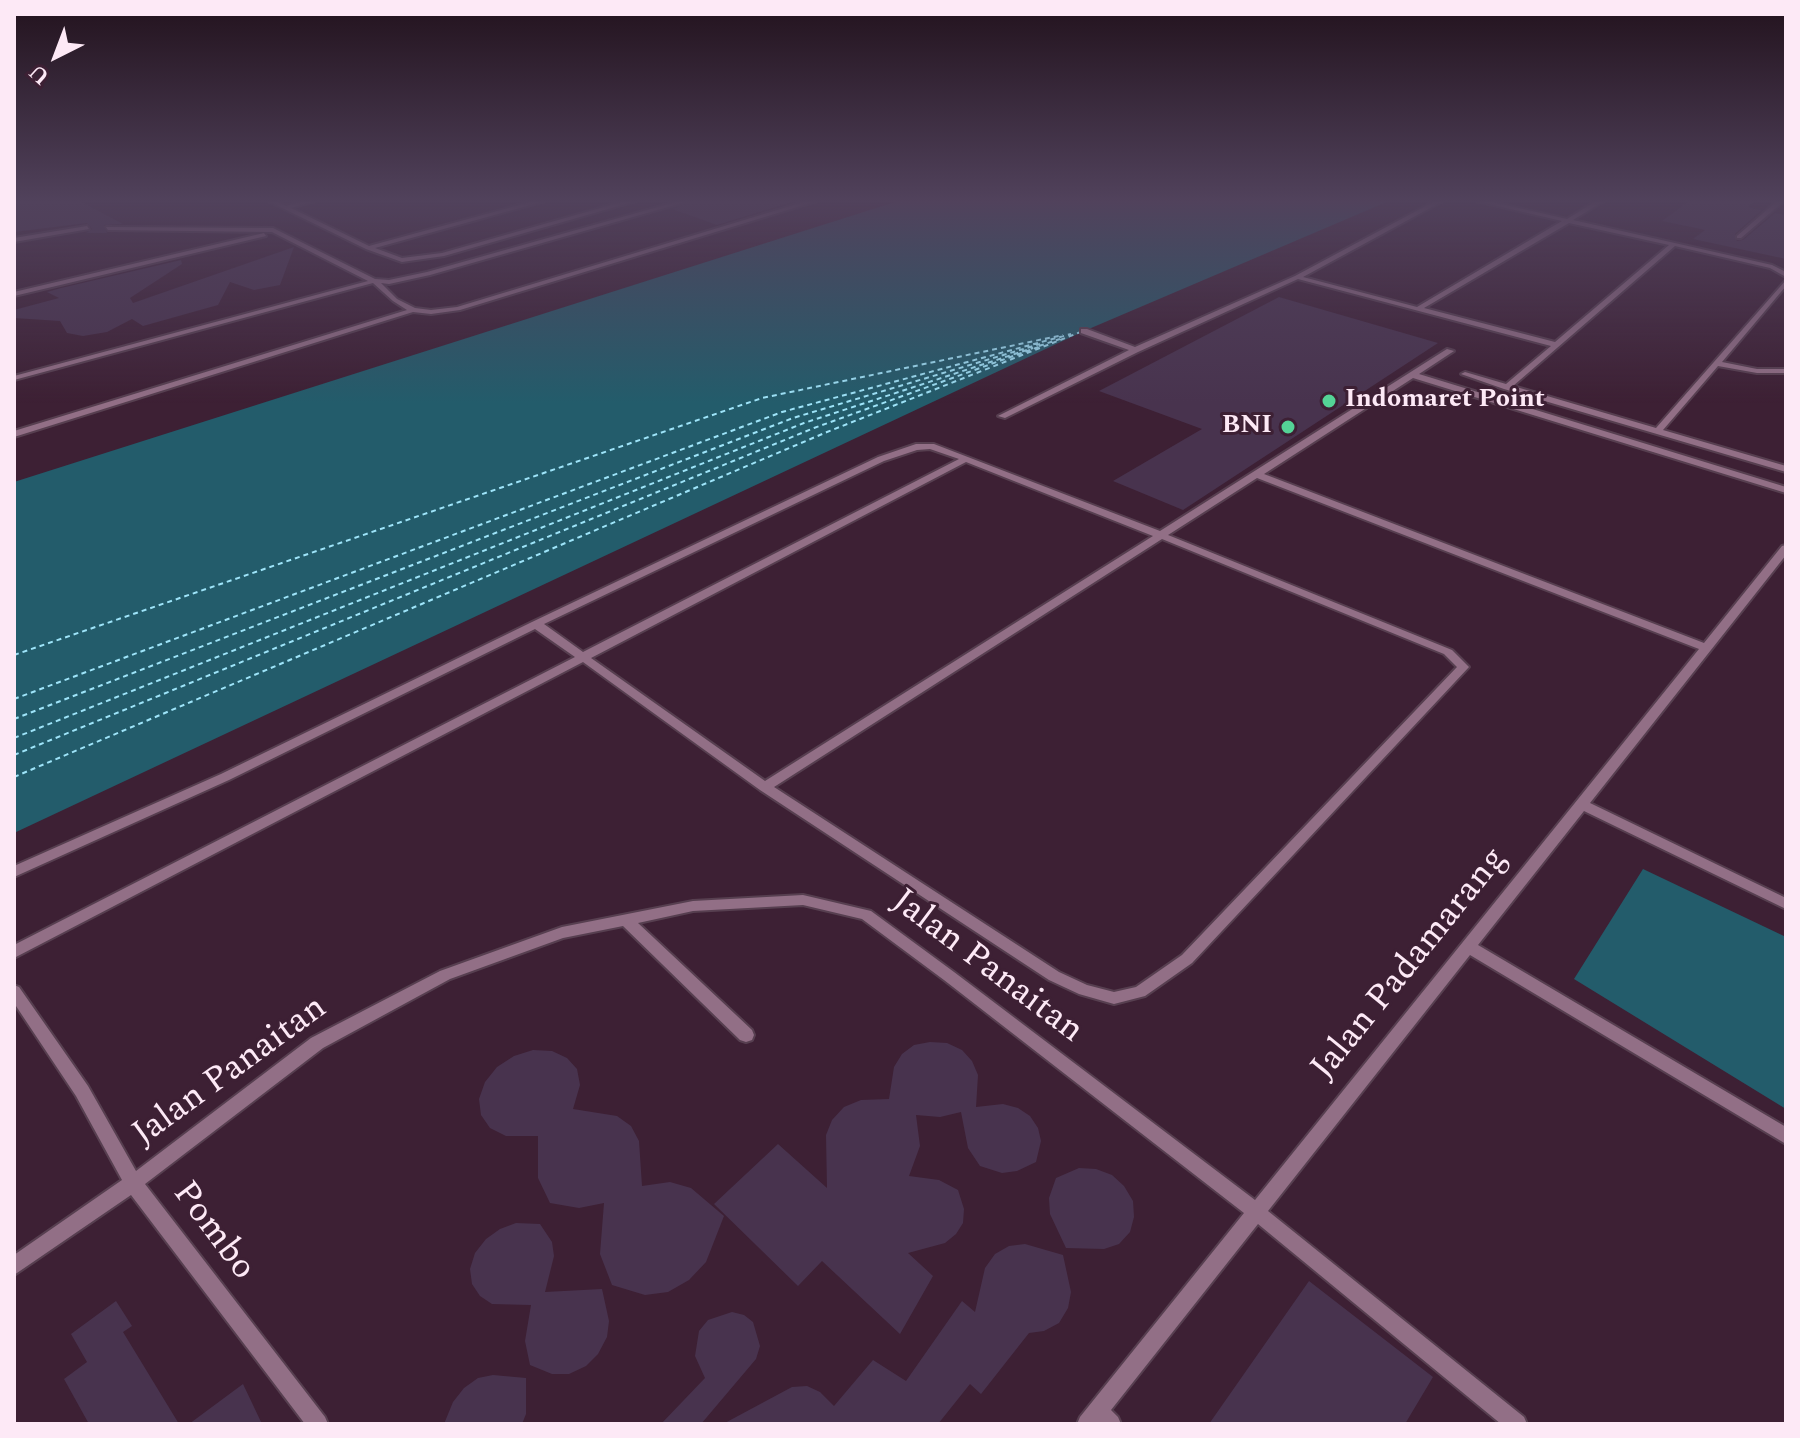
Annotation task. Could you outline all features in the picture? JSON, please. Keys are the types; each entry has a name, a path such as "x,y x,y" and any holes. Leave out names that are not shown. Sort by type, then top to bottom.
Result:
{"lane":[{"path":"14,294 123,268"},
{"path":"349,268 374,281 395,300 413,310 431,312 458,309 593,268"},
{"path":"14,378 374,281 389,282 449,268"},
{"path":"1002,416 1135,350 1314,268"},
{"path":"1418,309 1486,268"},
{"path":"1507,387 1646,268"},
{"path":"1297,277 1556,345"},
{"path":"1658,431 1786,282"},
{"path":"14,434 413,310"},
{"path":"1084,331 1135,350"},
{"path":"765,787 1158,534 1450,351"},
{"path":"1717,363 1757,371 1786,371"},
{"path":"1465,374 1786,469"},
{"path":"1412,375 1786,490"},
{"path":"14,872 225,777 536,624 901,451 931,446 1436,647 1448,652 1463,667 1455,679 1187,959 1140,992 1114,998 1084,990 1054,976 765,787 536,624"},
{"path":"14,952 966,459"},
{"path":"1256,474 1707,648"},
{"name":"Jalan Padamarang","path":"1099,1420 1255,1211 1786,548"},
{"path":"1582,804 1786,904"},
{"name":"Jalan Panaitan","path":"14,1266 133,1183 317,1043 445,975 562,933 693,906 803,900 866,915 1255,1211 1517,1424"},
{"path":"626,920 746,1035"},
{"path":"1467,946 1786,1136"},
{"name":"Pombo","path":"14,991 82,1091 133,1183 318,1424"}],"water":[{"path":"687,268 1232,268 1084,331 14,833 14,482"},
{"path":"1643,869 1786,937 1786,1109 1574,979"}],"building":[{"path":"146,268 176,268 130,298 133,303 233,268 286,268 280,285 254,290 230,282 218,305 143,326 132,319 107,332 83,336 67,333 60,321 14,318 14,310 59,298 47,292"},
{"path":"1279,297 1438,343 1183,510 1113,481 1202,429 1099,391"},
{"path":"947,1043 962,1050 972,1061 978,1075 976,1107 1003,1104 1018,1108 1030,1116 1038,1128 1041,1141 1036,1162 1017,1171 1002,1173 980,1166 968,1148 961,1112 940,1117 916,1115 920,1146 909,1176 939,1180 958,1190 964,1209 963,1223 945,1243 908,1253 933,1276 900,1334 822,1261 798,1286 714,1204 778,1144 827,1188 826,1135 832,1120 844,1107 861,1100 889,1099 894,1067 902,1054 914,1045"},
{"path":"533,1050 552,1051 567,1058 577,1069 580,1085 573,1109 617,1116 631,1126 639,1141 642,1186 670,1182 691,1188 724,1216 706,1262 689,1280 668,1292 645,1295 612,1285 600,1254 604,1203 579,1208 550,1203 538,1178 538,1136 506,1136 490,1128 481,1115 479,1099 485,1082 497,1067 514,1056"},
{"path":"1079,1168 1096,1169 1112,1175 1124,1186 1133,1201 1134,1217 1130,1232 1119,1244 1104,1249 1066,1248 1050,1214 1049,1198 1056,1178"},
{"path":"516,1223 540,1224 552,1242 554,1256 545,1292 602,1289 609,1321 607,1337 598,1354 586,1366 569,1374 552,1374 530,1365 525,1341 531,1305 492,1304 480,1296 472,1284 470,1269 475,1253 486,1239"},
{"path":"1025,1244 1063,1255 1071,1292 1068,1308 1059,1323 1044,1331 1029,1333 981,1394 970,1384 938,1424 723,1424 792,1387 807,1386 820,1392 834,1406 873,1360 906,1381 962,1301 975,1312 985,1268 995,1254 1009,1246"},
{"path":"1309,1281 1433,1377 1405,1424 1209,1424"},
{"path":"116,1301 132,1326 123,1332 179,1424 89,1424 64,1379 87,1362 71,1334"},
{"path":"732,1312 744,1315 753,1322 760,1346 756,1359 701,1424 661,1424 705,1378 695,1356 699,1331 708,1320"},
{"path":"493,1375 526,1378 526,1414 522,1424 444,1424 453,1402 464,1388 478,1378"},
{"path":"243,1384 262,1424 189,1424"}],"ferry route":[{"path":"14,777 827,432 1083,331"},
{"path":"14,699 782,412 1071,334"},
{"path":"14,655 762,398 1063,335"},
{"path":"1039,346 1060,339"},
{"path":"14,719 793,418 1040,344"},
{"path":"14,755 814,428 1041,346"},
{"path":"14,738 804,423 1033,348"}],"place":[{"name":"Indomaret Point","path":"1329,401"},
{"name":"BNI","path":"1288,427"}]}
